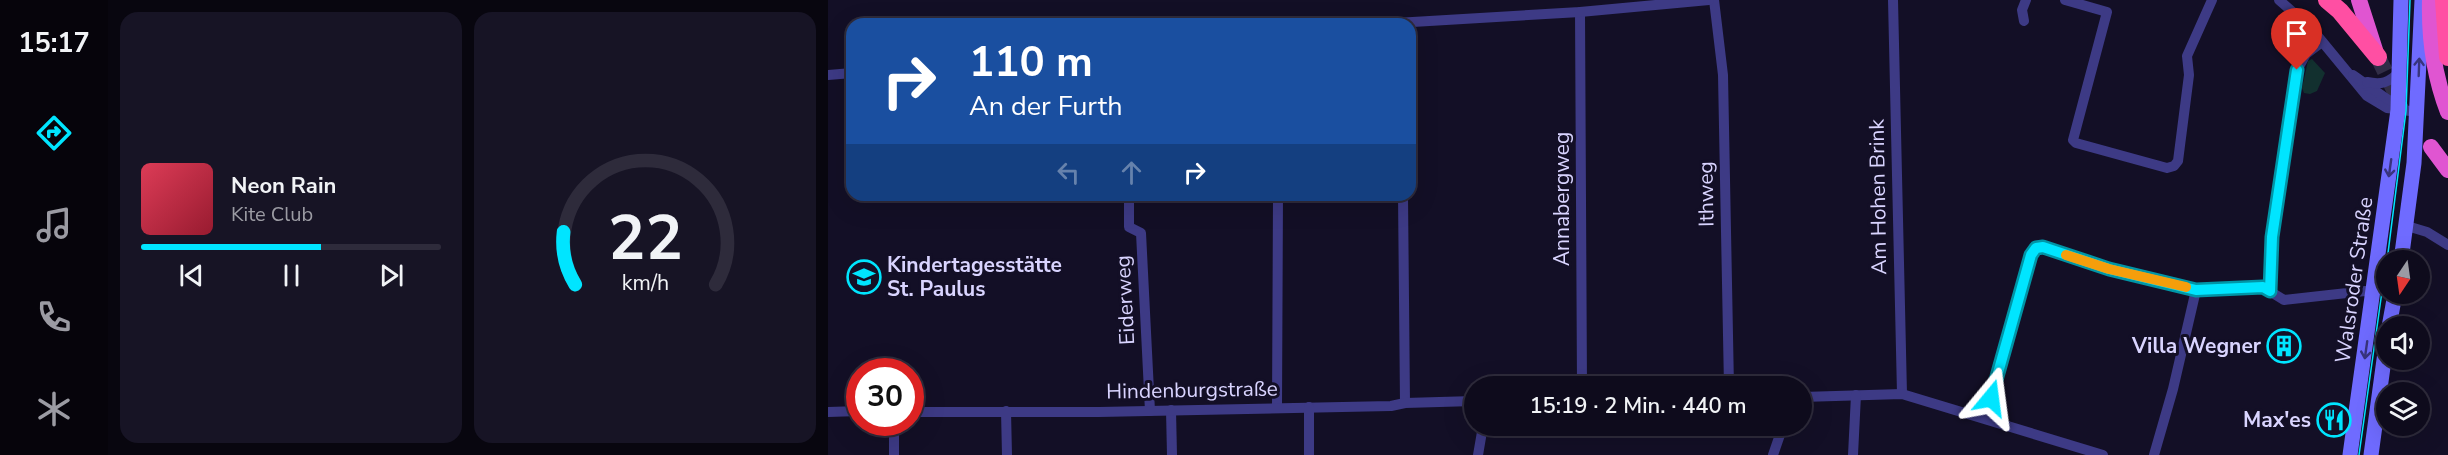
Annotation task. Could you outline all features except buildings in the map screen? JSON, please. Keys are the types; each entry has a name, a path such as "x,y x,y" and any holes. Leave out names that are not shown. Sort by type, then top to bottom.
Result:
{"highway":[{"path":"2327,0 2340,11 2378,57"},
{"path":"2359,0 2378,57"},
{"path":"2430,0 2431,49 2436,75 2448,112"},
{"path":"2445,0 2448,57"},
{"path":"2432,147 2448,170"}],"main road":[{"path":"2403,250 2418,112 2422,0"},
{"name":"Walsroder Straße","path":"2350,455 2398,107 2401,5"},
{"name":"Walsroder Straße","path":"2371,455 2383,370"}],"street":[{"path":"1416,22 1580,12 1709,0"},
{"name":"Ithweg","path":"1714,0 1723,75 1729,376"},
{"name":"Am Hohen Brink","path":"1893,0 1902,394"},
{"path":"2024,21 2022,10 2026,0"},
{"path":"2065,0 2107,12 2073,140 2076,143 2167,168 2174,166 2178,160 2189,75 2187,56 2212,0"},
{"path":"2279,0 2300,17 2367,96 2380,105 2418,112"},
{"name":"Annabergweg","path":"1580,12 1582,376"},
{"path":"2270,291 2272,237 2297,70 2306,54 2322,42"},
{"path":"2341,65 2398,107"},
{"path":"2360,79 2379,84 2389,82 2399,72"},
{"path":"828,75 846,74"},
{"name":"Eiderweg","path":"1129,201 1130,227 1141,232 1150,411"},
{"path":"1277,408 1278,201"},
{"path":"1403,201 1405,403"},
{"path":"2407,226 2427,232 2448,245"},
{"path":"1985,418 2031,255 2036,248 2043,247 2109,269 2196,290 2263,287 2283,300 2374,292"},
{"path":"2154,455 2173,389 2196,290"},
{"path":"1812,397 1902,394 2103,455"},
{"path":"1853,455 1856,395"},
{"name":"Hindenburgstraße","path":"924,412 1150,411 1391,406 1405,403 1464,401"},
{"path":"1309,407 1309,455"},
{"path":"1171,410 1172,455"},
{"path":"828,412 846,411"},
{"path":"1006,411 1007,455"},
{"path":"894,436 894,455"},
{"path":"1478,455 1481,436"},
{"path":"1773,455 1780,436"}],"green space":[{"path":"2312,59 2325,73 2317,91 2310,94 2304,93 2302,88 2308,61"}],"tunnel":[{"path":"2378,57 2397,96"}],"tram line":[{"path":"2388,250 2406,111 2410,0"},
{"path":"2359,455 2380,304"}],"slow traffic":[{"path":"2066,255 2109,269 2186,287"}],"place":[{"name":"Kindertagesstätte St. Paulus","path":"864,277"},
{"name":"Villa Wegner","path":"2284,346"},
{"name":"Max'es","path":"2334,420"}],"route":[{"path":"1991,398 2031,255 2036,248 2043,247 2109,269 2196,290 2263,287 2270,291 2272,237 2297,70"}]}
